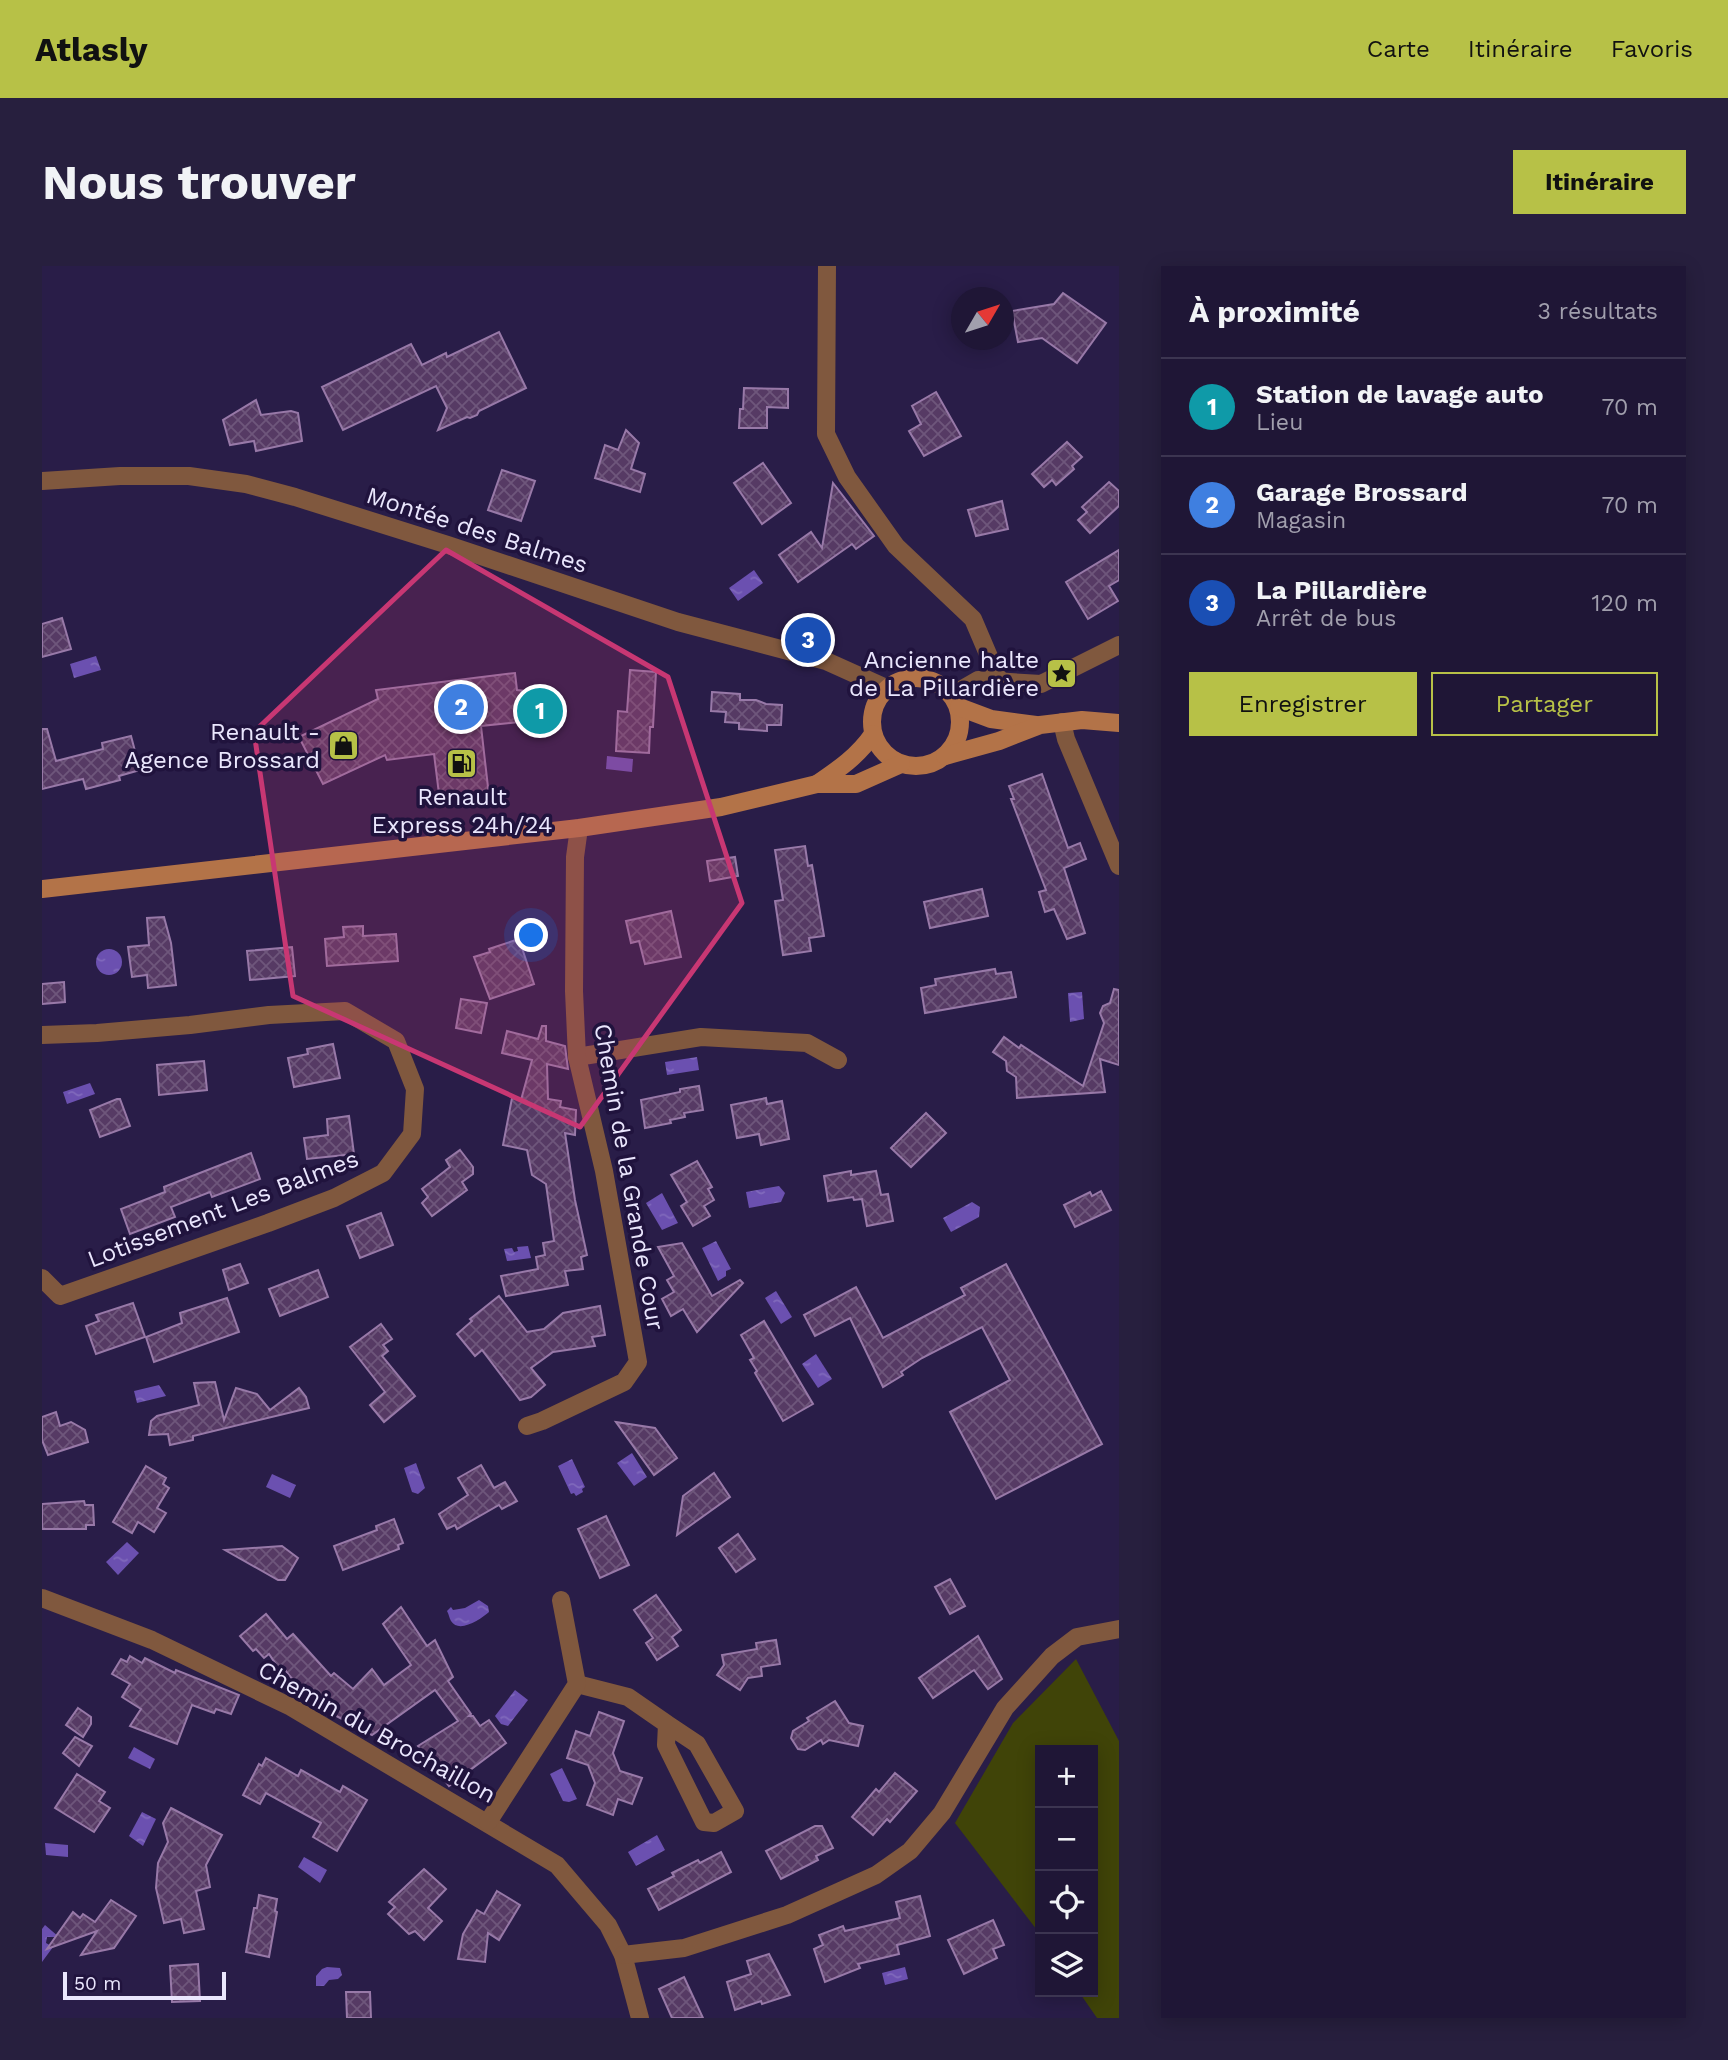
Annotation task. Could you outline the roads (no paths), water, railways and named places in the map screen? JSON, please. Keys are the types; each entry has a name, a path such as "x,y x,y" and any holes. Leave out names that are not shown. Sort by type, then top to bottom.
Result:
{"main road":[{"path":"1040,725 991,719 955,701 934,681 913,677 886,688 873,709 873,734 879,747 901,764 924,766 945,756 999,741 1040,725 1082,720 1119,723"},
{"path":"945,756 954,746 959,734 961,720 955,701"},
{"path":"817,784 847,764 864,748 873,734"},
{"path":"42,889 579,828 721,807 817,784 856,784 901,764"}],"street":[{"path":"827,266 826,434 847,477 896,546 973,619 999,680"},
{"name":"Montée des Balmes","path":"42,481 120,476 189,476 259,487 295,496 678,622 826,661 886,688"},
{"path":"955,701 978,680 1041,684 1119,645"},
{"path":"1062,722 1066,739 1119,866"},
{"name":"Chemin de la Grande Cour","path":"527,1426 624,1382 638,1362 604,1171 577,1057 573,991 575,857 579,828"},
{"name":"Lotissement Les Balmes","path":"42,1035 190,1026 269,1015 345,1011 396,1041 415,1089 412,1134 383,1172 334,1198 60,1296 42,1278"},
{"path":"577,1057 701,1037 807,1043 838,1060"},
{"name":"Chemin du Brochaillon","path":"42,1598 152,1640 291,1707 557,1865 608,1925 623,1955 640,2018"},
{"path":"488,1822 578,1684 561,1600"},
{"path":"623,1955 684,1948 787,1915 876,1875 910,1851 942,1813 1005,1708 1052,1656 1077,1637 1119,1629"},
{"path":"578,1684 628,1697 697,1744 735,1811 714,1823 704,1822 666,1745 667,1724"}],"water":[{"path":"754,570 763,583 738,601 729,588"},
{"path":"96,656 101,670 74,678 70,664"},
{"path":"607,756 633,759 632,772 606,769"},
{"path":"109,949 118,953 122,962 118,971 109,975 100,971 96,962 100,953"},
{"path":"1082,992 1084,1019 1070,1022 1068,993"},
{"path":"697,1057 699,1070 667,1075 665,1062"},
{"path":"90,1083 95,1094 67,1104 63,1092"},
{"path":"779,1186 785,1193 781,1202 749,1208 746,1192"},
{"path":"662,1193 678,1223 662,1230 646,1203"},
{"path":"972,1202 980,1207 979,1217 951,1232 943,1218"},
{"path":"716,1241 731,1269 718,1281 702,1248"},
{"path":"528,1246 531,1258 507,1261 504,1249 512,1248 514,1252 518,1251 517,1247"},
{"path":"776,1291 792,1317 781,1324 765,1298"},
{"path":"816,1354 832,1379 818,1388 802,1364"},
{"path":"159,1385 166,1396 137,1403 134,1391"},
{"path":"632,1453 647,1477 634,1486 617,1463"},
{"path":"572,1459 585,1487 583,1492 576,1496 571,1494 558,1466"},
{"path":"416,1463 425,1488 418,1494 412,1492 404,1468"},
{"path":"272,1474 296,1485 290,1498 266,1487"},
{"path":"127,1542 139,1553 118,1575 106,1562"},
{"path":"479,1600 488,1606 489,1612 464,1626 455,1625 451,1621 447,1611 451,1607 453,1610 465,1608"},
{"path":"515,1690 528,1700 508,1726 501,1724 495,1716"},
{"path":"134,1747 155,1759 150,1769 128,1758"},
{"path":"562,1768 577,1799 569,1802 563,1801 550,1774"},
{"path":"142,1812 156,1819 143,1846 129,1836"},
{"path":"657,1835 665,1850 636,1866 628,1852"},
{"path":"45,1843 68,1845 68,1857 46,1855"},
{"path":"304,1857 327,1870 320,1883 298,1867"},
{"path":"45,1925 59,1937 47,1937 46,1943 53,1947 42,1962 42,1929"},
{"path":"327,1967 340,1968 342,1975 338,1979 329,1980 324,1986 316,1986 316,1976"},
{"path":"905,1967 908,1979 885,1985 882,1973"}],"place":[{"name":"La Pillardière","path":"808,640"},
{"name":"Ancienne halte de La Pillardière","path":"1062,674"},
{"name":"Garage Brossard","path":"461,707"},
{"name":"Station de lavage auto","path":"540,711"},
{"name":"Renault - Agence Brossard","path":"343,746"},
{"name":"Renault Express 24h/24","path":"462,763"}]}
